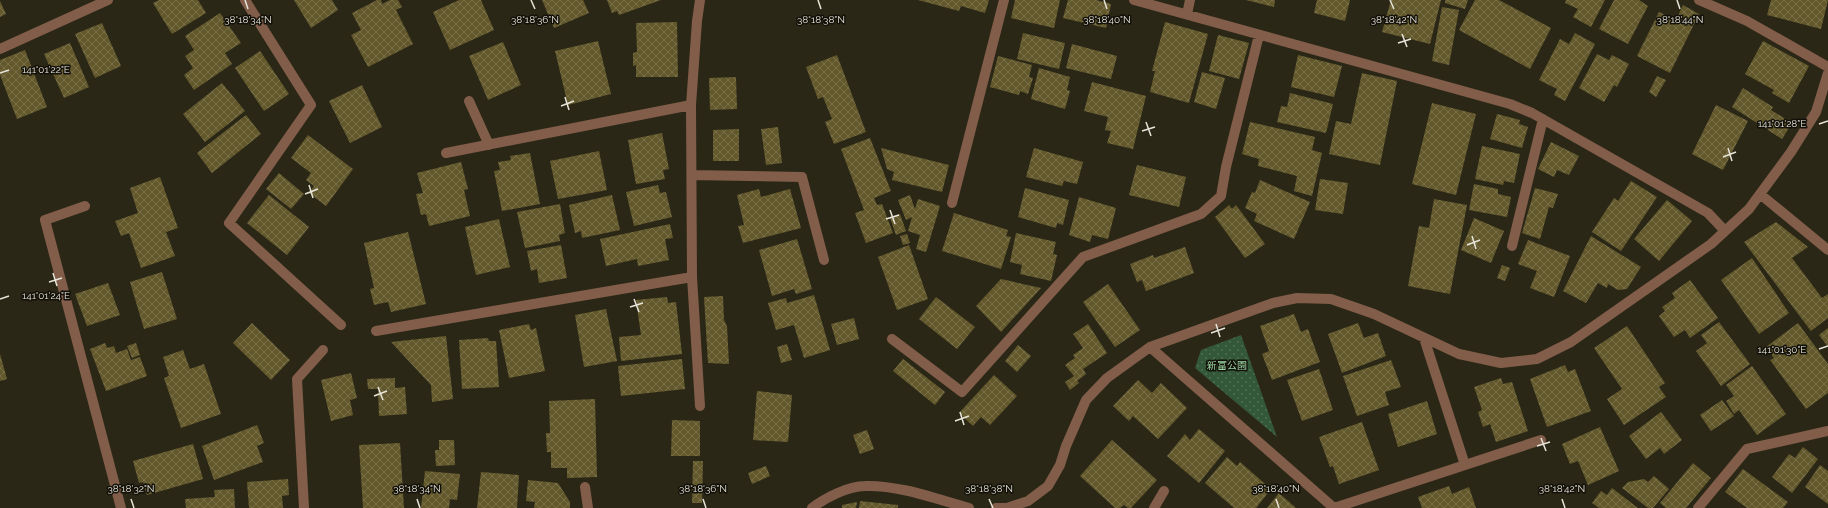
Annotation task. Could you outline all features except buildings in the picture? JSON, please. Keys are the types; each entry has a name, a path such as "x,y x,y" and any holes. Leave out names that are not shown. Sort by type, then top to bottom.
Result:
{"street":[{"path":"0,49 108,0"},
{"path":"245,0 311,105 230,223 342,325"},
{"path":"700,0 691,105 692,277 700,406"},
{"path":"952,203 1004,0"},
{"path":"1134,0 1510,104 1543,119 1708,213 1725,231"},
{"path":"1187,14 1190,0"},
{"path":"1699,0 1747,21 1828,66"},
{"path":"892,339 962,392 1083,257 1201,214 1221,196 1226,167 1259,35"},
{"path":"996,508 1007,508 1028,501 1048,486 1060,465 1066,446 1086,400 1107,378 1150,347 1273,303 1297,298 1331,299 1374,314 1459,354 1501,363 1537,359 1571,342 1711,244 1748,209 1790,152 1816,112 1828,72"},
{"path":"469,101 489,144"},
{"path":"446,153 691,105"},
{"path":"1512,246 1543,119"},
{"path":"692,175 802,177 824,260"},
{"path":"1760,194 1828,250"},
{"path":"85,206 45,220 121,508"},
{"path":"376,331 692,277"},
{"path":"1424,338 1464,465"},
{"path":"1150,347 1334,508 1541,440"},
{"path":"304,508 297,379 323,350"},
{"path":"1698,508 1747,449 1828,431"},
{"path":"812,508 829,496 864,486 897,489 969,508"},
{"path":"585,487 588,508"},
{"path":"1154,508 1164,491"}],"green space":[{"name":"新富公園","path":"1241,335 1277,437 1195,368 1201,350"}]}
